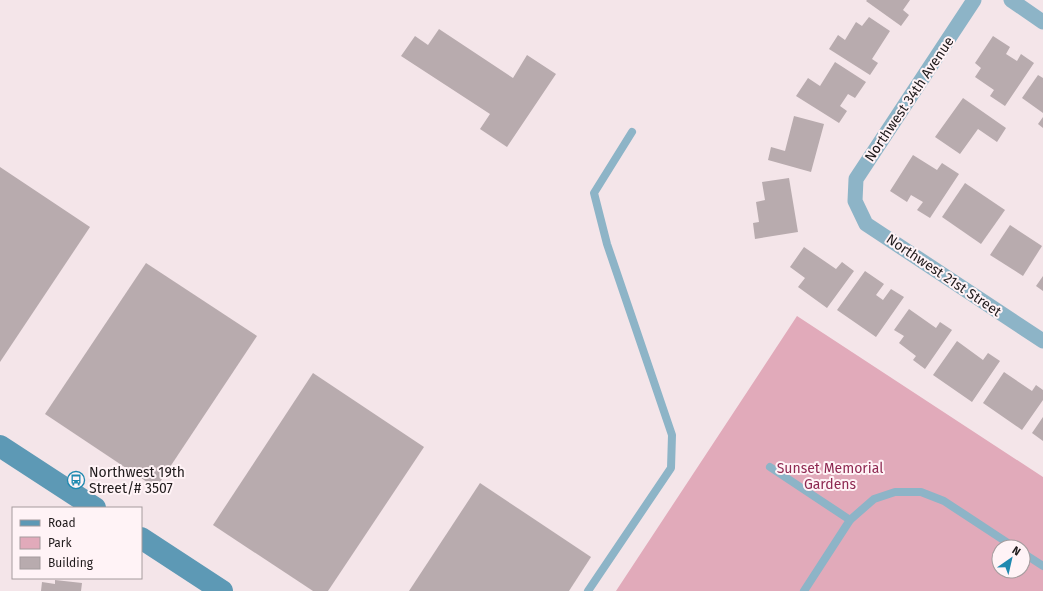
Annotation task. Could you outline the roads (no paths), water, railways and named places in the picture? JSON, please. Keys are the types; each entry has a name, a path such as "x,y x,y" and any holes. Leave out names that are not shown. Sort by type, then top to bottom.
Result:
{"street":[{"name":"Northwest 34th Avenue","path":"855,201 856,179 974,0"},
{"path":"1011,0 1043,22"},
{"name":"Northwest 21st Street","path":"855,201 866,224 1043,341"},
{"path":"0,446 93,507"},
{"path":"142,539 222,591"}],"lane":[{"path":"588,591 671,468 672,435 607,244 594,193 632,132"},
{"path":"770,468 850,520"},
{"path":"804,591 850,520 874,499 895,492 921,492 944,501 1002,539"},
{"path":"1031,558 1043,566"}],"place":[{"name":"Northwest 19th Street/# 3507","path":"76,480"}],"park label":[{"name":"Sunset Memorial Gardens","path":"830,476"}]}
